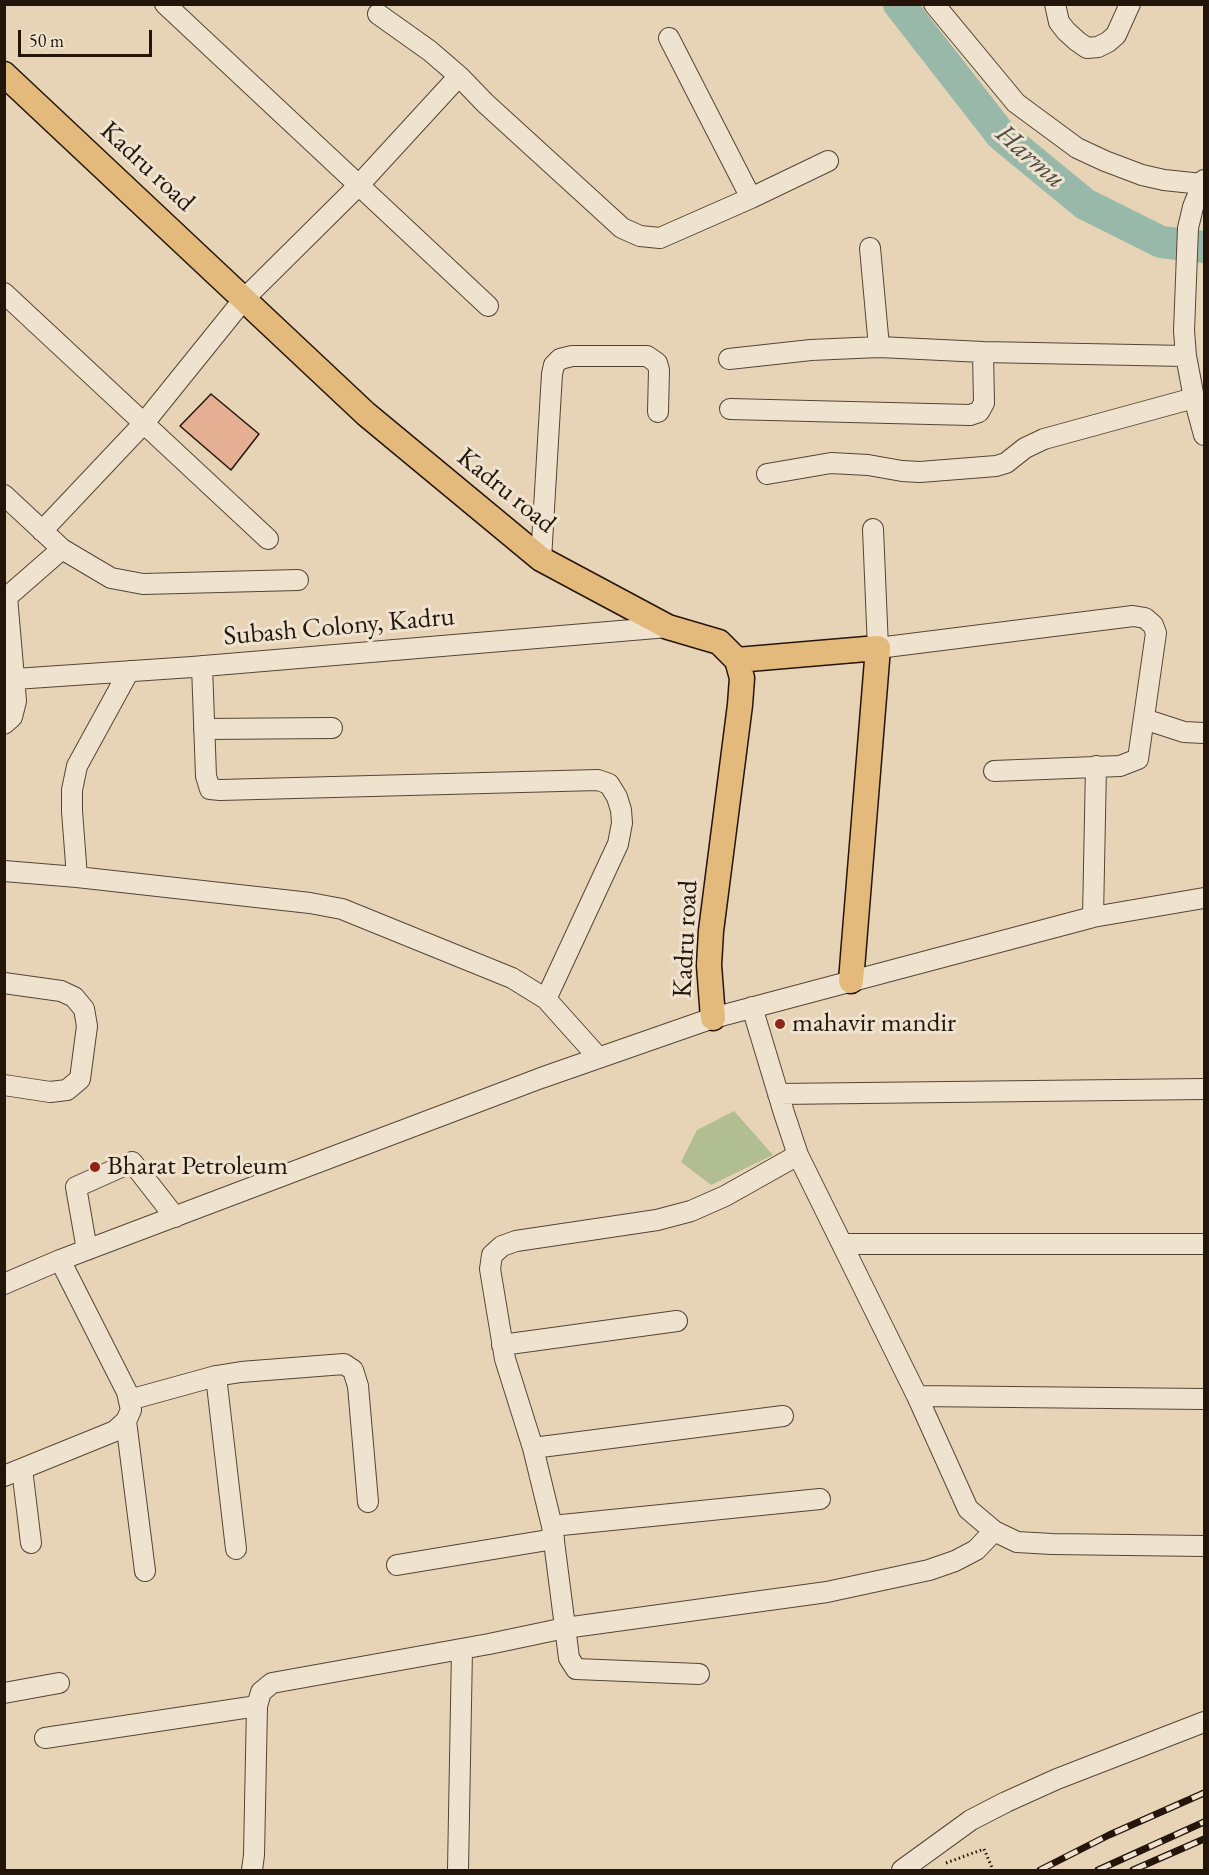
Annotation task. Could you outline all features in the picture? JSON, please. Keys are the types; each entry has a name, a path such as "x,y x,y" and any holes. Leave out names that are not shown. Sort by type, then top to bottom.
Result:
{"main road":[{"name":"Kadru road","path":"4,74 366,414 541,559 668,627 719,642 737,660 742,678 740,705 711,931 709,964 713,1018"},
{"path":"737,660 878,648 851,981"}],"street":[{"path":"165,4 488,306"},
{"path":"934,4 1016,103 1077,148 1143,175 1164,180 1203,182 1188,228 1185,280 1186,356 1204,435"},
{"path":"1055,4 1059,22 1066,31 1087,48 1098,47 1108,42 1116,34 1130,4"},
{"path":"378,14 430,51 459,76 485,103 622,228 640,236 660,238 828,162"},
{"path":"669,38 751,198"},
{"path":"42,531 144,423 244,299 358,186 459,76"},
{"path":"870,248 879,346"},
{"path":"4,293 268,539"},
{"path":"729,359 811,350 879,346 983,352 1186,356"},
{"path":"730,409 970,415 979,412 984,403 983,352"},
{"path":"541,559 554,366 560,359 572,356 647,356 652,358 659,370 658,412"},
{"path":"767,474 831,463 920,472 996,466 1006,463 1025,448 1044,439 1194,398"},
{"path":"4,495 62,549 111,578 143,584 298,580"},
{"path":"873,530 878,648 1133,616 1145,618 1154,625 1156,633 1138,759 1120,766 994,771"},
{"path":"4,724 12,717 16,701 6,597 62,549"},
{"name":"Subash Colony, Kadru","path":"15,679 202,666 668,627"},
{"path":"202,666 207,783 210,789 598,780 609,784 617,797 621,810 622,823 618,844 546,999"},
{"path":"77,877 72,811 72,790 77,766 129,671"},
{"path":"1144,719 1184,732 1204,733"},
{"path":"204,729 332,728"},
{"path":"1093,917 1096,766"},
{"path":"4,871 310,903 342,909 512,978 546,999 598,1057"},
{"path":"4,1284 60,1260 598,1057 713,1018 1093,917 1204,898"},
{"path":"4,982 61,991 74,997 84,1009 87,1026 80,1079 67,1090 50,1092 4,1085"},
{"path":"752,1007 798,1155 917,1396 968,1509 994,1531 1017,1542 1204,1546"},
{"path":"778,1094 1204,1089"},
{"path":"699,1674 576,1669 569,1658 553,1532 533,1448 502,1345 490,1269 492,1255 502,1246 516,1241 657,1220 691,1211 725,1196 798,1155"},
{"path":"87,1250 76,1187 132,1162 175,1217"},
{"path":"842,1244 1204,1244"},
{"path":"31,1543 13,1473 115,1431 126,1421 131,1410 127,1392 60,1260"},
{"path":"502,1345 677,1321"},
{"path":"129,1400 216,1376 344,1364 353,1370 358,1386 368,1502"},
{"path":"216,1376 236,1549"},
{"path":"917,1396 1204,1399"},
{"path":"533,1448 783,1416"},
{"path":"126,1421 145,1571"},
{"path":"397,1565 553,1532 820,1499"},
{"path":"252,1870 257,1706 261,1692 272,1683 564,1628 827,1592 929,1570 955,1561 976,1550 994,1531"},
{"path":"458,1870 462,1649"},
{"path":"4,1693 59,1683"},
{"path":"45,1738 257,1706"},
{"path":"902,1870 970,1820 1006,1802 1057,1779 1204,1722"}],"path":[{"path":"945,1863 984,1849 993,1870"}],"green space":[{"path":"734,1111 773,1155 711,1185 681,1162 697,1130"}],"building":[{"path":"211,394 259,434 231,470 180,426"}],"waterway":[{"name":"Harmu","path":"899,4 1001,135 1085,204 1161,242 1204,247"}],"railway":[{"path":"1040,1870 1109,1835 1204,1793"},
{"path":"1098,1870 1204,1822"},
{"path":"1133,1870 1204,1839"}],"place":[{"name":"mahavir mandir","path":"780,1024"},
{"name":"Bharat Petroleum","path":"95,1167"}]}
